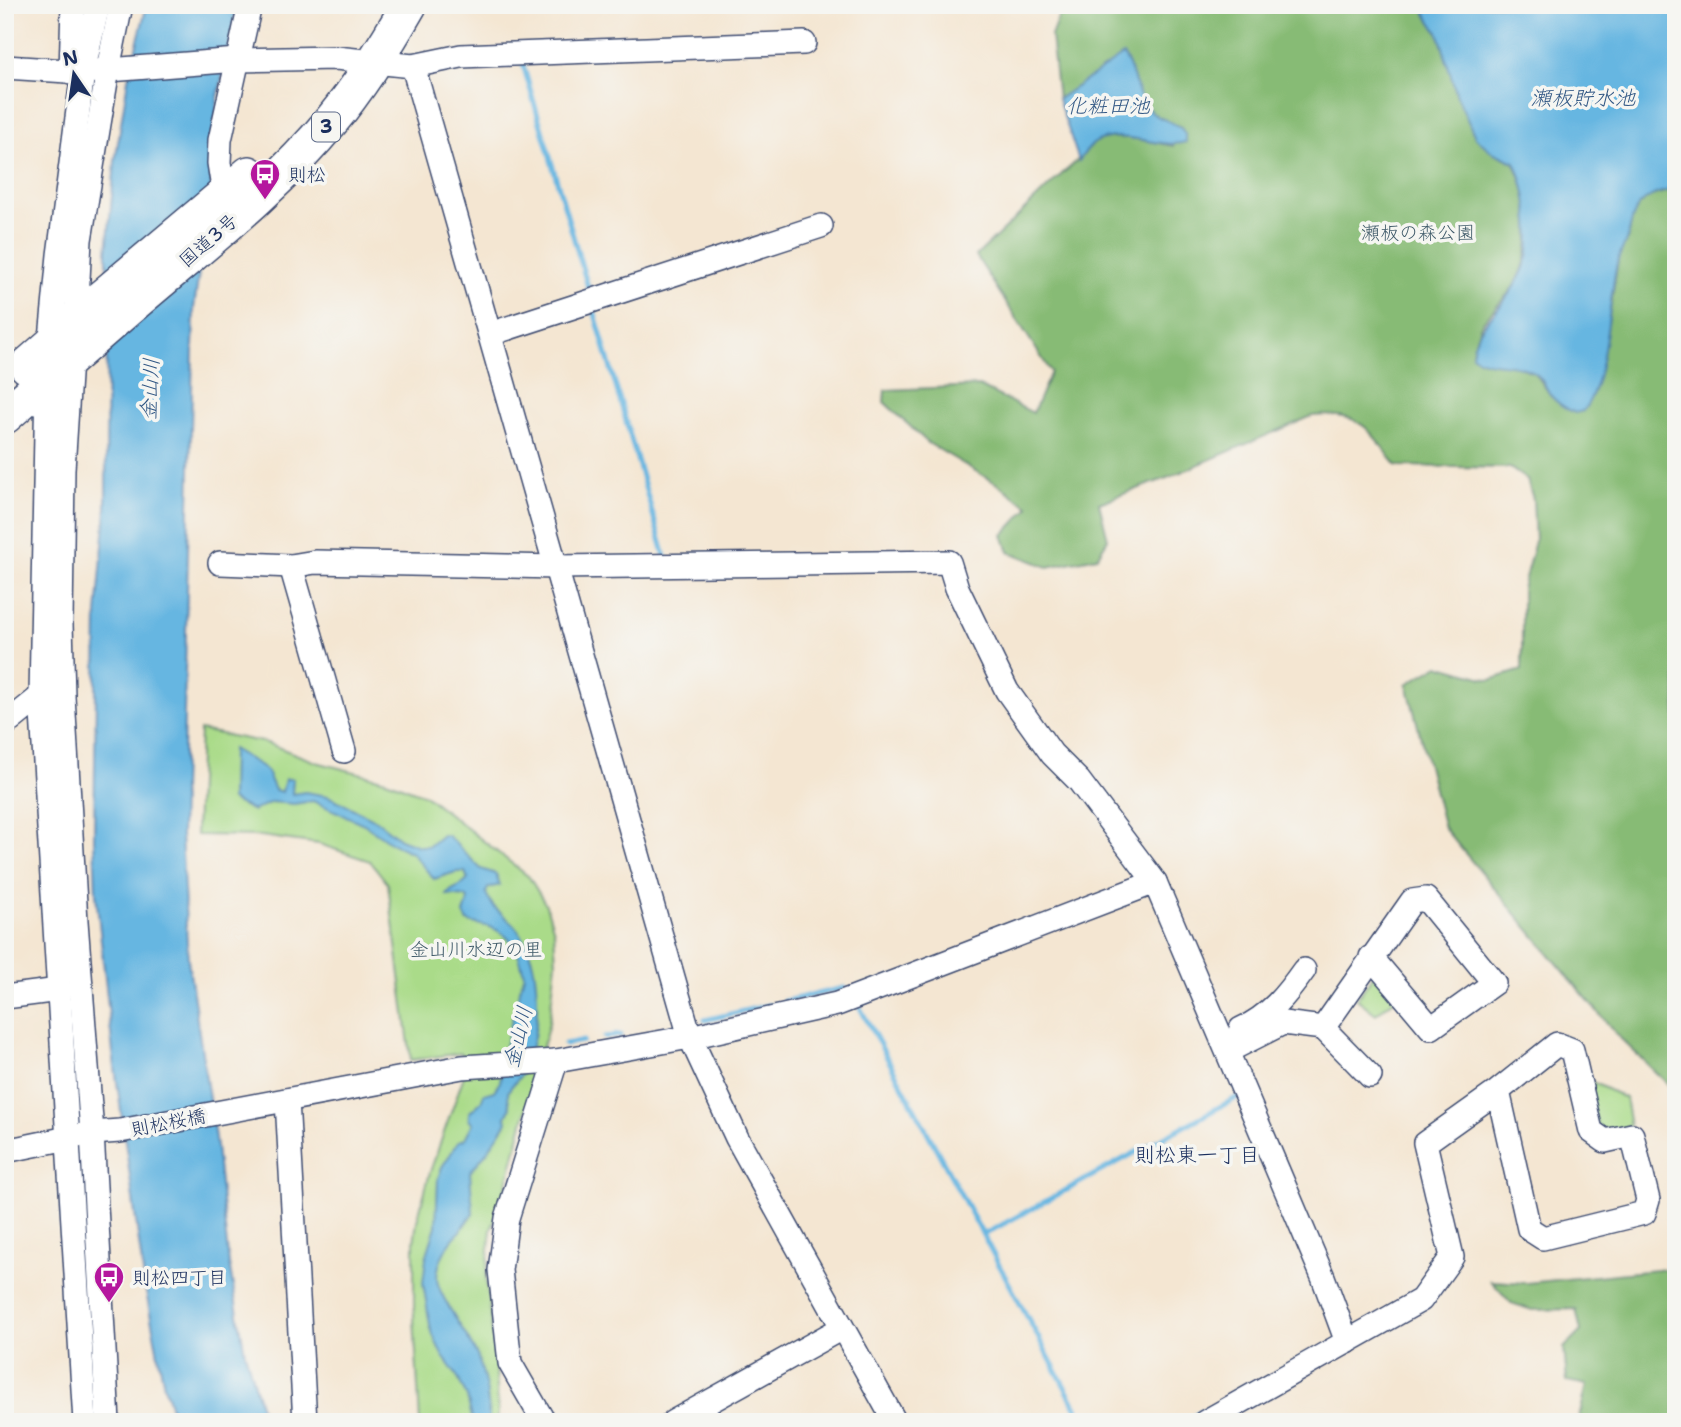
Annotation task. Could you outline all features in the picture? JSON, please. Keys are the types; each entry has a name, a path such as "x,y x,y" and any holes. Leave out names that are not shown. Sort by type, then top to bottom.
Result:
{"highway":[{"name":"国道3号","path":"93,316 221,230 295,162 333,120 365,61 385,5"},
{"name":"国道3号","path":"5,416 93,316 291,135 365,61 409,5"},
{"name":"国道3号","path":"5,384 56,361"}],"street":[{"path":"73,5 77,72 59,256 41,696 85,1422"},
{"path":"77,72 98,5"},
{"path":"93,316 80,240 107,69 121,5"},
{"path":"226,194 219,163 220,139 250,5"},
{"path":"5,67 77,72 237,60 365,61 413,66 461,56 804,43"},
{"path":"413,66 690,1037 737,1138 895,1422"},
{"path":"490,334 821,226"},
{"path":"56,361 63,469 63,696 108,1422"},
{"path":"220,563 291,566 315,562 559,577 668,566 949,562 957,588 1007,691 1052,754 1079,780 1155,882 1323,1277 1347,1342"},
{"path":"291,566 344,751"},
{"path":"5,722 10,721 41,696"},
{"name":"則松桜橋","path":"5,1151 92,1133 120,1131 470,1068 556,1061 690,1037 837,1003 1155,882"},
{"path":"1323,1028 1371,957 1412,901 1426,899 1494,983 1431,1028 1371,957"},
{"path":"1225,1044 1282,1001 1304,970"},
{"path":"5,997 59,990"},
{"path":"1225,1044 1283,1023 1323,1028 1370,1076"},
{"path":"1207,1421 1421,1300 1452,1257 1425,1143 1557,1044 1572,1050 1591,1131 1605,1141 1632,1135 1648,1200 1644,1213 1544,1238 1529,1229 1497,1091"},
{"path":"544,1422 510,1363 500,1270 507,1218 556,1061"},
{"path":"287,1100 305,1422"},
{"path":"673,1422 842,1328"}],"green space":[{"name":"瀬板の森公園","path":"1063,5 1420,5 1439,34 1457,96 1492,152 1514,162 1527,206 1529,239 1522,270 1512,289 1481,325 1472,351 1479,360 1513,364 1535,373 1552,397 1608,323 1619,254 1628,237 1633,215 1649,196 1676,189 1676,1092 1618,1036 1444,828 1407,684 1439,665 1490,680 1522,670 1522,589 1535,541 1533,499 1527,480 1510,468 1397,466 1371,433 1354,420 1329,415 1312,416 1167,478 1099,503 1108,539 1097,557 1048,567 1009,552 1003,535 1029,507 999,485 928,443 884,402 885,390 979,386 1033,413 1051,372 976,256 1099,140 1119,137 1173,146 1181,127 1158,117 1144,104 1136,91 1127,61 1103,68 1058,99 1051,36"},
{"name":"金山川水辺の里","path":"200,730 267,743 316,762 386,780 425,795 529,877 546,905 554,931 556,963 549,1023 505,1191 491,1230 486,1278 496,1368 497,1422 420,1422 414,1318 414,1242 430,1172 466,1070 462,1053 411,1060 388,884 370,861 319,844 261,836 196,835"},
{"path":"1374,974 1395,999 1376,1014 1357,999"},
{"path":"1586,1079 1625,1098 1630,1126 1606,1132 1598,1127"},
{"path":"1676,1268 1676,1422 1578,1422 1587,1385 1567,1381 1564,1348 1581,1331 1576,1309 1532,1310 1511,1303 1491,1281 1526,1283"}],"water":[{"name":"金山川","path":"147,5 237,5 218,98 210,159 211,187 194,308 181,835 188,960 215,1138 229,1264 245,1353 265,1422 175,1422 164,1386 145,1287 113,1053 96,894 94,838 97,614 106,510 107,252 115,161 128,79"},
{"name":"瀬板貯水池","path":"1420,5 1676,5 1676,189 1650,197 1640,205 1633,217 1617,263 1597,381 1583,411 1575,413 1560,404 1552,397 1539,376 1528,370 1486,361 1472,355 1479,333 1524,269 1530,240 1528,212 1523,184 1515,162 1492,152 1475,137 1457,96 1439,34"},
{"name":"化粧田池","path":"1123,55 1144,104 1155,115 1178,126 1185,135 1186,142 1175,144 1113,137 1102,139 1091,146 1079,161 1058,99"},
{"name":"金山川","path":"232,749 261,766 267,772 275,790 282,792 285,779 293,779 292,794 305,792 328,796 376,820 400,839 419,846 429,846 442,835 448,836 481,869 496,874 500,885 488,888 488,898 515,926 529,952 535,974 537,1000 532,1045 523,1072 508,1092 510,1108 506,1116 507,1122 470,1172 473,1213 446,1249 437,1277 442,1294 478,1358 486,1389 489,1422 473,1422 467,1397 431,1331 423,1283 426,1258 436,1226 438,1179 442,1167 459,1141 465,1139 473,1123 469,1119 469,1113 481,1102 484,1094 494,1091 500,1082 505,1047 524,974 519,956 511,941 501,932 468,922 464,914 467,897 446,895 466,882 468,879 465,872 434,879 412,853 391,843 364,824 313,801 294,804 271,802 253,811 231,800"}],"waterway":[{"path":"522,61 590,294"},
{"path":"593,307 666,560"},
{"path":"785,1001 844,988"},
{"path":"858,1004 1084,1422"},
{"path":"705,1020 769,1005"},
{"path":"669,1028 678,1026"},
{"path":"605,1037 620,1035"},
{"path":"565,1044 583,1041"},
{"path":"983,1235 1238,1097"},
{"path":"1184,1422 1201,1412"}],"place":[{"name":"則松","path":"265,201"},
{"name":"則松四丁目","path":"109,1304"}],"district":[{"name":"則松東一丁目","path":"1197,1155"}]}
